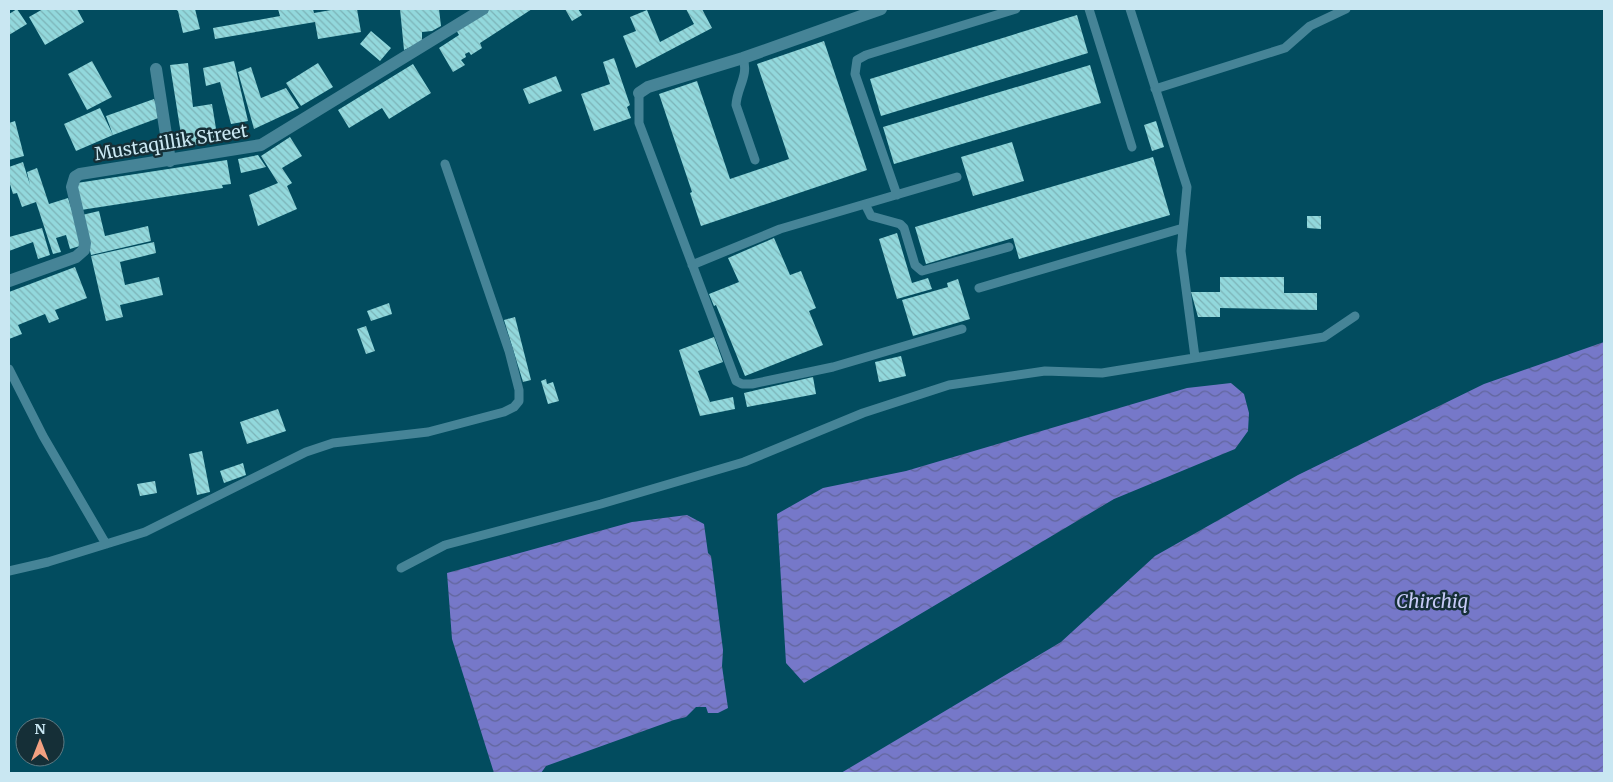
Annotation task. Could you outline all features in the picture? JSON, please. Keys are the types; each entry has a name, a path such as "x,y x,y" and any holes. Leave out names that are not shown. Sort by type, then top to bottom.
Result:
{"street":[{"name":"Mustaqillik Street","path":"9,281 76,257 84,250 85,243 72,187 75,177 80,174 261,145 483,9"},
{"path":"638,93 648,87 743,58 881,9"},
{"path":"156,69 170,161"}],"lane":[{"path":"897,195 855,74 857,60 866,55 1016,9"},
{"path":"1089,9 1132,146"},
{"path":"1130,9 1187,187 1181,251 1195,357"},
{"path":"1155,89 1285,48 1310,26 1346,9"},
{"path":"743,58 746,74 736,105 755,160"},
{"path":"638,93 639,123 736,382 742,384 833,367 962,329"},
{"path":"9,571 48,562 145,532 306,452 333,444 428,432 504,412 514,407 519,401 519,390 509,352 445,164"},
{"path":"692,265 780,229 957,177"},
{"path":"865,204 871,216 900,224 904,228 915,265 922,271 1009,247"},
{"path":"979,288 1183,228"},
{"path":"401,568 445,546 601,504 744,462 863,413 949,385 1045,371 1102,373 1324,337 1355,316"},
{"path":"9,368 43,436 106,544"}],"water":[{"name":"Chirchiq","path":"1604,342 1604,773 841,773 1061,642 1155,556 1298,475 1484,384"},
{"path":"1231,383 1244,394 1249,413 1248,431 1235,449 1114,499 804,683 786,663 777,514 823,488 906,471 1187,388"},
{"path":"687,515 704,524 708,553 711,556 728,708 718,713 708,713 706,707 696,707 686,717 546,766 541,773 494,773 452,639 447,573 632,522"}],"building":[{"path":"17,9 27,24 9,35 9,14"},
{"path":"43,9 77,9 84,22 45,45 29,17"},
{"path":"175,9 195,9 200,29 183,33 178,11"},
{"path":"278,9 313,9 314,13 337,9 357,9 361,32 318,39 315,22 215,39 213,28 280,16"},
{"path":"400,9 439,9 441,26 432,31 422,32 422,42 404,50"},
{"path":"487,9 532,9 480,43 482,48 471,55 469,52 465,54 466,57 461,60 465,65 453,72 439,48 459,35 455,28"},
{"path":"565,9 578,9 582,15 572,21"},
{"path":"686,9 702,9 712,28 636,68 623,36 636,31 630,17 647,10 660,42 694,24"},
{"path":"1077,15 1088,53 881,116 870,79"},
{"path":"371,31 391,48 380,61 360,44"},
{"path":"824,41 867,170 701,226 690,193 692,192 659,94 697,81 730,179 789,159 757,64"},
{"path":"614,58 630,105 627,107 631,118 594,131 581,94 610,84 603,62"},
{"path":"92,61 112,97 87,110 68,74"},
{"path":"234,61 248,121 231,124 220,82 206,86 203,68"},
{"path":"188,63 193,107 212,104 218,141 183,147 170,65"},
{"path":"318,63 333,87 301,106 286,83"},
{"path":"413,64 431,93 389,119 382,108 349,128 338,110"},
{"path":"1090,65 1101,103 894,164 883,127"},
{"path":"251,67 261,98 286,88 299,108 254,129 238,72"},
{"path":"556,76 562,91 529,104 523,89"},
{"path":"154,99 161,117 113,135 106,116"},
{"path":"100,108 113,135 76,151 64,124"},
{"path":"15,121 24,156 9,160 9,123"},
{"path":"1156,121 1164,147 1152,151 1144,125"},
{"path":"290,137 302,156 282,168 292,183 287,186 297,209 258,226 249,195 278,183 261,156"},
{"path":"1012,142 1024,181 973,196 961,157"},
{"path":"258,155 266,167 241,173 238,159"},
{"path":"1153,157 1170,215 1019,259 1013,238 926,264 915,227"},
{"path":"227,160 231,184 222,185 223,188 81,210 77,183"},
{"path":"23,162 30,185 27,172 37,168 49,204 68,198 83,245 70,249 66,235 56,238 61,252 53,254 36,202 22,207 17,193 13,194 9,181 9,167"},
{"path":"99,211 105,236 148,226 151,241 91,255 82,215"},
{"path":"1307,216 1321,216 1321,229 1307,228"},
{"path":"42,228 50,255 38,259 33,242 9,251 9,237"},
{"path":"897,233 912,283 928,278 932,289 897,299 879,239"},
{"path":"774,238 790,275 801,271 816,308 809,311 823,345 745,376 716,305 714,306 709,294 739,282 728,258"},
{"path":"154,242 156,253 120,262 125,285 159,277 163,295 120,305 123,317 106,321 91,256"},
{"path":"75,267 87,298 55,310 59,319 49,323 45,314 18,325 22,334 9,339 9,292"},
{"path":"1220,277 1284,277 1284,293 1317,293 1317,310 1220,308 1220,317 1198,317 1191,292 1220,292"},
{"path":"958,279 970,319 913,336 902,300 948,287 947,283"},
{"path":"389,303 392,314 371,321 367,311"},
{"path":"515,317 531,380 523,382 504,320"},
{"path":"366,326 375,351 366,354 357,329"},
{"path":"714,337 723,362 698,371 710,402 733,397 735,409 700,416 679,350"},
{"path":"901,356 906,376 879,382 875,362"},
{"path":"813,377 816,394 747,407 744,393"},
{"path":"546,379 547,384 553,382 559,401 548,404 541,381"},
{"path":"278,409 286,431 247,444 240,422"},
{"path":"202,451 210,492 197,495 189,454"},
{"path":"243,463 246,475 224,483 220,471"},
{"path":"155,481 157,493 140,496 137,484"}]}
